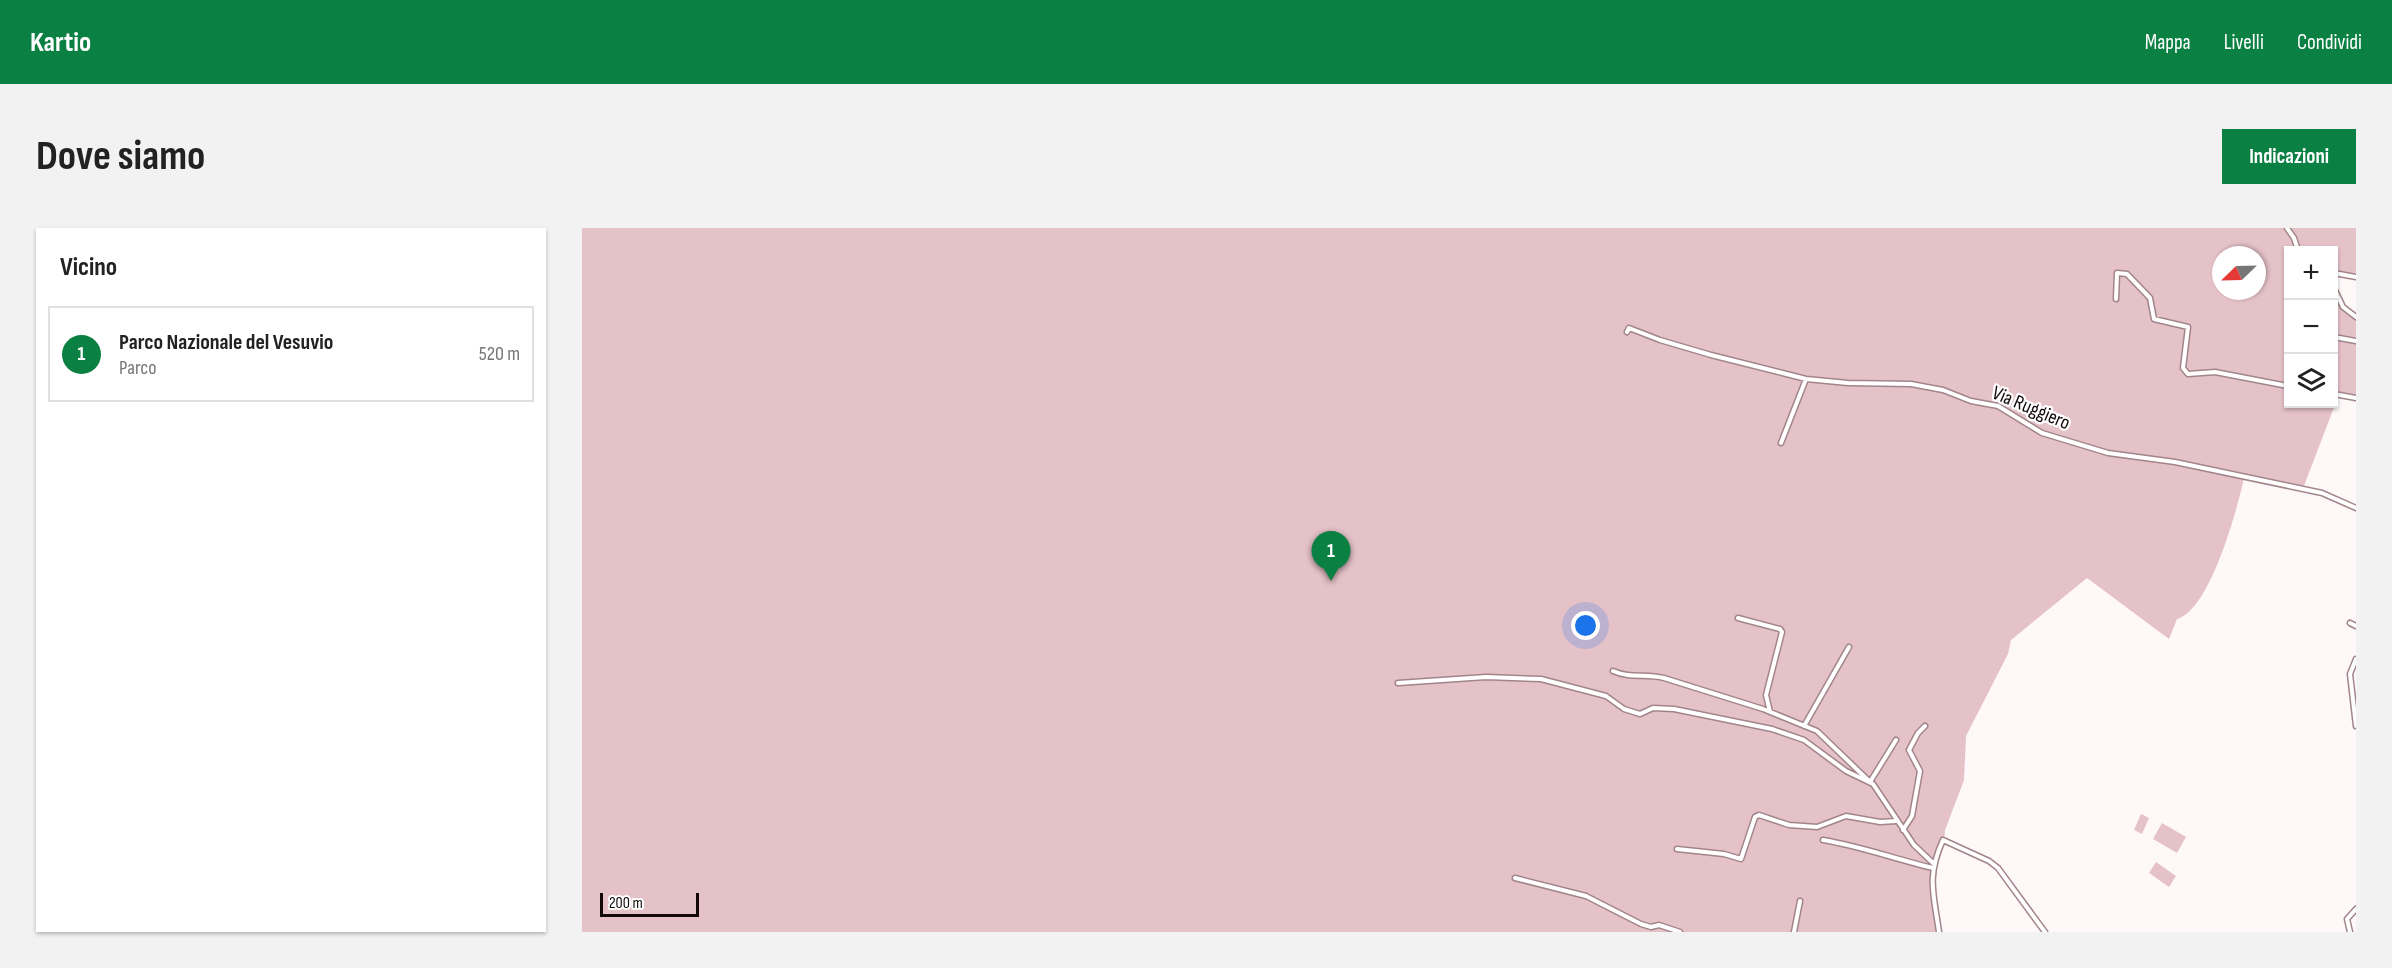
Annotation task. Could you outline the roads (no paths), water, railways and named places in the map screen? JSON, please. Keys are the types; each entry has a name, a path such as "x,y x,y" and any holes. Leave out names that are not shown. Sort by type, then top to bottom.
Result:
{"street":[{"path":"2287,228 2297,246"},
{"path":"2116,299 2117,273 2127,274 2150,298 2154,319 2188,327 2183,368 2188,374 2215,372 2284,385"},
{"path":"2338,274 2356,277"},
{"path":"2338,296 2343,307 2356,318"},
{"name":"Via Ruggiero","path":"1627,332 1629,328 1660,340 1806,379 1848,383 1911,384 1943,390 1971,401 1998,406 2042,433 2108,453 2175,462 2322,493 2356,508"},
{"path":"2338,338 2356,341"},
{"path":"1781,443 1806,379"},
{"path":"2338,395 2356,398"},
{"path":"1737,618 1780,629 1782,632 1766,695 1770,712"},
{"path":"2350,623 2356,626"},
{"path":"1804,726 1849,646"},
{"path":"2356,659 2350,674 2356,726"},
{"path":"1613,671 1631,677 1647,674 1664,678 1770,712 1804,726 1827,739 1870,782 1903,830 1933,866"},
{"path":"1398,683 1486,677 1541,679 1567,684 1606,696 1624,709 1640,714 1653,708 1674,709 1784,733 1804,740 1846,771 1870,782"},
{"path":"1903,830 1912,816 1920,771 1911,755 1910,748 1918,733 1925,726"},
{"path":"1870,782 1896,740"},
{"path":"1677,849 1724,854 1743,859 1755,817 1759,815 1789,825 1817,827 1846,816 1880,822 1897,821"},
{"path":"1823,840 1853,845 1872,853 1933,866"},
{"path":"1939,932 1933,906 1933,866 1943,840 1989,861 2004,875 2045,932"},
{"path":"1515,878 1586,896 1641,924 1651,927 1659,925 1680,932"},
{"path":"1794,932 1800,901"},
{"path":"2348,930 2349,915 2356,909"}],"place":[{"name":"Parco Nazionale del Vesuvio","path":"1331,581"}]}
